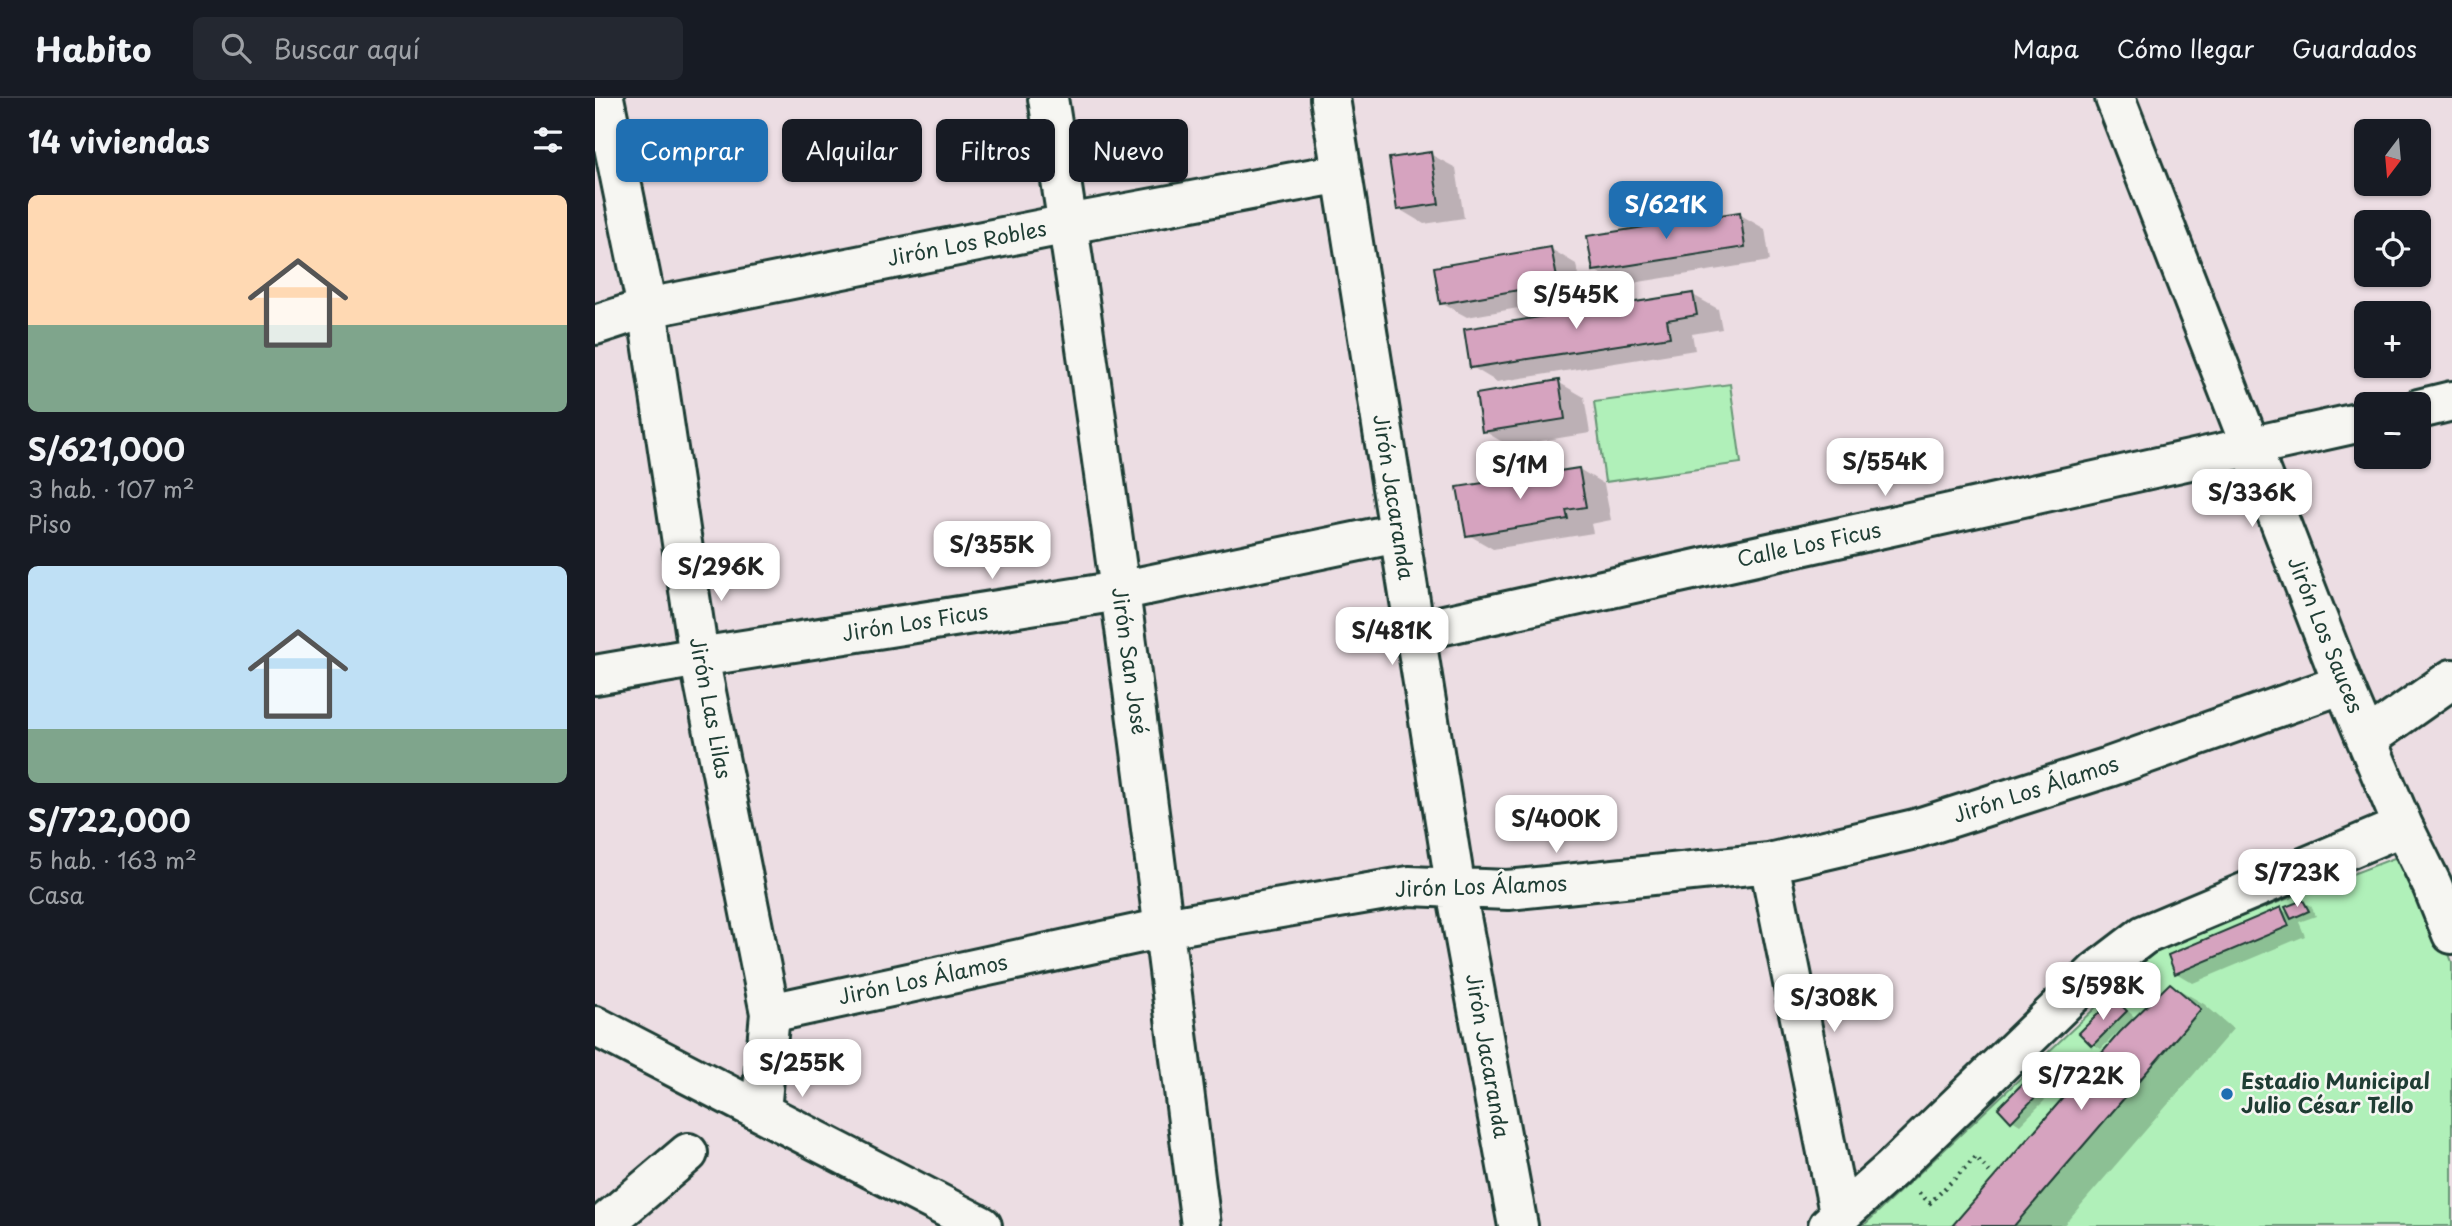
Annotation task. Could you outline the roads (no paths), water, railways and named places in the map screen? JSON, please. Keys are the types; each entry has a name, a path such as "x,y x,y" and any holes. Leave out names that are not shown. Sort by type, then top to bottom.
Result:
{"street":[{"name":"Jirón Las Lilas","path":"604,98 647,307 699,657 770,1013 761,1111"},
{"name":"Jirón San José","path":"1048,98 1119,590 1201,1226"},
{"name":"Jirón Jacaranda","path":"1330,98 1398,533 1417,631 1456,890 1518,1226"},
{"name":"Jirón Los Sauces","path":"2115,98 2343,684 2452,934"},
{"name":"Jirón Los Robles","path":"595,326 647,307 1068,223 1342,173"},
{"path":"2431,406 2452,401"},
{"name":"Calle Los Ficus","path":"1417,631 2354,425"},
{"name":"Jirón Los Ficus","path":"595,676 1119,590 1398,533"},
{"path":"2367,739 2452,679"},
{"name":"Jirón Los Álamos","path":"770,1013 1164,928 1409,886 1508,890 1769,863 1915,829 2109,767 2343,684"},
{"path":"1834,1222 2097,971 2144,935 2403,826"},
{"path":"1769,863 1834,1222"},
{"path":"595,1026 761,1111 958,1221"},
{"path":"602,1226 688,1153"}],"place":[{"name":"Estadio Municipal Julio César Tello","path":"2227,1094"}]}
